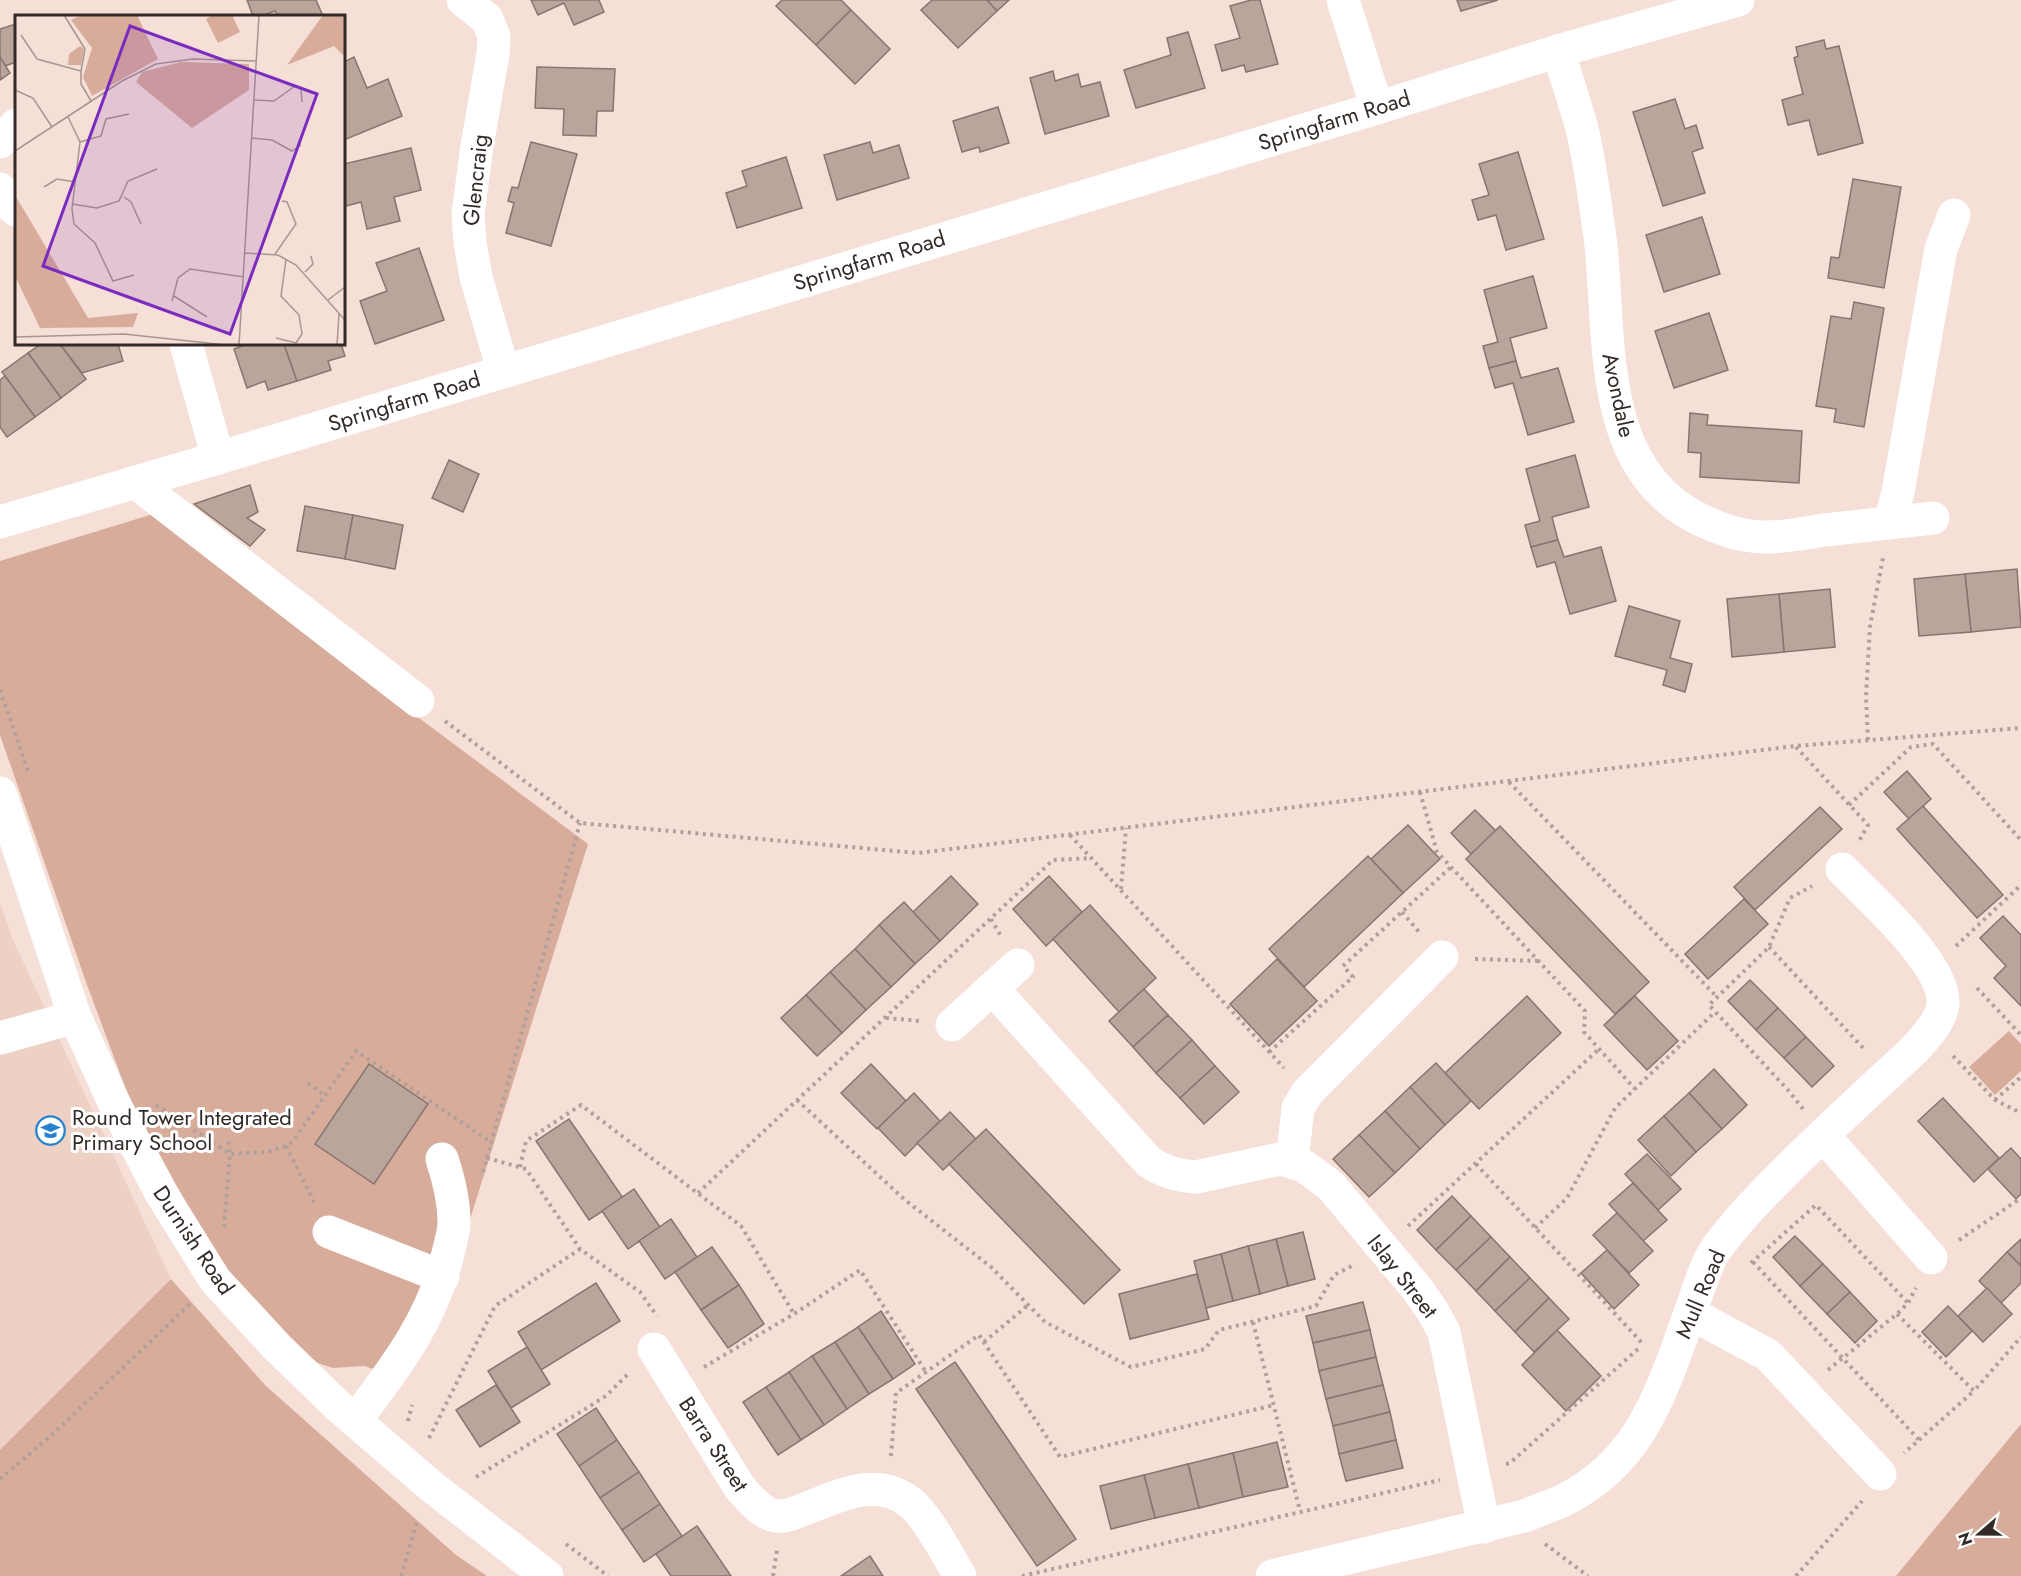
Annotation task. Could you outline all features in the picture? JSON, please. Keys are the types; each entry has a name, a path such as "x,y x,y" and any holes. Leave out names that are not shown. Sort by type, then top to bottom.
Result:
{"street":[{"name":"Glencraig","path":"463,0 487,19 494,36 468,214 476,277 503,370"},
{"path":"1343,0 1377,108"},
{"name":"Springfarm Road","path":"0,522 1377,108 1558,51 1738,0"},
{"name":"Avondale","path":"1558,51 1582,130 1600,238 1608,345 1619,415 1629,446 1644,474 1661,494 1684,512 1718,528 1743,535 1773,537 1933,518"},
{"path":"0,142 15,126"},
{"path":"0,189 5,200 15,209"},
{"path":"1890,522 1898,492 1941,249 1954,215"},
{"path":"186,345 218,458"},
{"path":"135,482 418,701"},
{"name":"Durnish Road","path":"0,793 75,1017 116,1107 161,1193 215,1280 277,1347 356,1421 439,1492 547,1576"},
{"name":"Mull Road","path":"1272,1576 1314,1572 1524,1516 1563,1500 1605,1472 1635,1441 1653,1411 1714,1251 1746,1211 1914,1050 1930,1031 1940,1014 1943,1003 1942,994 1932,969 1897,926 1842,869"},
{"path":"1292,1162 1298,1108 1307,1093 1442,957"},
{"path":"952,1024 1018,965"},
{"name":"Islay Street","path":"992,988 1149,1162 1161,1170 1196,1177 1280,1160 1304,1166 1331,1186 1418,1290 1444,1332 1484,1527"},
{"path":"0,1038 75,1017"},
{"path":"1823,1135 1931,1258"},
{"path":"356,1421 397,1366 424,1318 443,1277 454,1224 451,1189 442,1160"},
{"path":"329,1232 443,1277"},
{"path":"1687,1320 1768,1355 1880,1474"},
{"name":"Barra Street","path":"654,1349 740,1488 765,1511 775,1516 792,1514 857,1490 889,1491"},
{"path":"889,1491 906,1499 922,1515 960,1576"}],"path":[{"path":"1868,740 1866,696 1870,626 1890,522"},
{"path":"0,690 30,779"},
{"path":"418,701 580,823 918,853 1795,746 2021,728"},
{"path":"1849,804 1911,747 1933,744 2021,840"},
{"path":"1795,746 1868,825 1842,869 1790,898 1769,947 1709,1005 1788,1090 1823,1135"},
{"path":"1509,782 1718,997"},
{"path":"1420,792 1437,852 1585,1011 1584,1032 1635,1089"},
{"path":"481,1181 580,823"},
{"path":"1121,890 1126,828"},
{"path":"1070,835 1307,1093"},
{"path":"698,1193 1053,860 1092,858"},
{"path":"1269,1052 1353,977 1343,966 1451,867"},
{"path":"1932,969 2021,885"},
{"path":"1769,947 1887,1074"},
{"path":"1976,987 2021,1035"},
{"path":"1535,1228 1567,1198 1616,1108 1715,1012"},
{"path":"1930,1031 1995,1100 2021,1113"},
{"path":"797,1100 905,1200 991,1267 1045,1322 1131,1367 1205,1349 1219,1330 1316,1306 1334,1275 1384,1250 1599,1049"},
{"path":"148,1100 230,1154 267,1152 286,1146 293,1141 356,1051 492,1143"},
{"path":"1995,1100 2021,1077"},
{"path":"308,1083 325,1096"},
{"path":"520,1167 526,1141 581,1105 741,1226 794,1314"},
{"path":"218,1222 224,1231 230,1154 228,1139"},
{"path":"286,1146 329,1232"},
{"path":"401,1576 419,1515 439,1492 478,1476 606,1396 654,1349 658,1318 640,1292 580,1249 526,1169 487,1158"},
{"path":"1476,1164 1643,1345"},
{"path":"1801,1390 1843,1359 1908,1303 1931,1258 2021,1198"},
{"path":"1745,1268 1816,1205 1908,1303"},
{"path":"429,1438 495,1306 580,1249"},
{"path":"675,1385 794,1314 860,1270 926,1372"},
{"path":"0,1479 54,1433 215,1280"},
{"path":"984,1342 1027,1306"},
{"path":"1897,1314 1974,1391"},
{"path":"1022,1576 1510,1463 1643,1345 1651,1333 1687,1320"},
{"path":"1253,1322 1300,1511"},
{"path":"889,1491 896,1393 979,1335 1060,1457 1274,1405"},
{"path":"1919,1440 1974,1391 2021,1336"},
{"path":"376,1393 415,1427"},
{"path":"422,1433 437,1445"},
{"path":"470,1470 487,1483"},
{"path":"1524,1516 1535,1537 1588,1576"},
{"path":"562,1540 608,1576"}],"shaded area":[{"path":"153,514 274,610 588,844 466,1232 399,1379 365,1366 333,1368 312,1361 220,1264 131,1103 86,982 0,735 0,561"},
{"name":"Round Tower Integrated Primary School","path":"0,903 13,940 171,1279 0,1450"},
{"path":"2009,1031 2021,1044 2021,1071 1995,1095 1969,1067"},
{"path":"171,1279 265,1385 456,1555 487,1576 0,1576 0,1450"},
{"path":"2021,1424 2021,1576 1896,1576"}],"building":[{"path":"247,0 316,0 323,15 277,15 275,11 264,15 253,15"},
{"path":"531,0 599,0 604,12 574,25 564,3 538,15"},
{"path":"782,0 841,0 851,10 816,45 776,6"},
{"path":"932,0 987,0 997,11 958,48 921,10"},
{"path":"987,0 1009,0 997,11"},
{"path":"1260,0 1278,64 1246,72 1244,65 1222,71 1215,45 1240,38 1230,6"},
{"path":"1457,0 1498,0 1461,11"},
{"path":"851,10 890,49 855,84 816,45"},
{"path":"15,24 15,62 5,66 0,57 0,29"},
{"path":"1188,32 1205,88 1136,108 1124,70 1171,55 1167,38"},
{"path":"1824,40 1826,49 1839,46 1863,143 1818,155 1809,120 1788,125 1782,100 1803,94 1794,58 1798,56 1796,47"},
{"path":"0,57 10,73 0,80"},
{"path":"354,57 367,88 388,79 402,116 345,140 345,62"},
{"path":"537,67 615,69 613,111 597,111 596,136 563,135 564,109 535,108"},
{"path":"1053,71 1055,81 1078,74 1081,87 1100,82 1109,116 1045,134 1030,78"},
{"path":"1675,99 1685,129 1696,125 1703,148 1692,152 1705,193 1663,206 1633,112"},
{"path":"998,107 1009,143 980,152 979,147 962,152 953,121"},
{"path":"531,142 577,154 551,246 506,233 514,203 508,201 512,187 518,188"},
{"path":"870,142 873,153 899,145 909,178 837,200 824,155"},
{"path":"411,148 421,190 394,197 400,221 367,229 361,202 346,206 345,164"},
{"path":"1518,152 1544,239 1506,250 1496,215 1478,220 1472,200 1489,195 1479,164"},
{"path":"786,157 802,208 737,228 726,193 747,186 742,171"},
{"path":"1853,179 1901,187 1884,288 1828,278 1831,257 1839,258"},
{"path":"1702,217 1720,274 1664,292 1646,235"},
{"path":"419,248 444,320 375,344 360,301 387,291 376,263"},
{"path":"1533,276 1547,328 1510,338 1516,361 1489,368 1483,346 1498,342 1484,290"},
{"path":"1854,302 1884,308 1864,427 1834,422 1836,409 1816,406 1831,316 1851,319"},
{"path":"1709,313 1728,370 1674,388 1655,331"},
{"path":"40,345 61,345 86,379 61,398 28,353"},
{"path":"61,345 118,345 123,361 82,373"},
{"path":"245,345 284,345 297,381 268,390 265,381 247,388 234,349"},
{"path":"284,345 341,345 345,356 328,361 331,370 297,381"},
{"path":"28,353 61,398 35,417 2,372"},
{"path":"1516,361 1521,378 1558,368 1574,422 1528,435 1513,383 1495,388 1489,368"},
{"path":"5,376 35,417 7,437 0,427 0,380"},
{"path":"1690,413 1708,415 1707,425 1802,431 1799,483 1700,477 1701,453 1688,452"},
{"path":"1575,455 1589,507 1552,517 1558,540 1531,547 1525,525 1540,521 1526,469"},
{"path":"449,460 479,474 463,512 432,498"},
{"path":"250,485 258,512 247,518 265,530 250,546 194,504"},
{"path":"305,506 353,515 345,559 297,551"},
{"path":"353,515 403,525 395,569 345,559"},
{"path":"1558,540 1564,557 1601,547 1616,601 1570,614 1555,562 1537,567 1531,547"},
{"path":"2017,569 2021,627 1971,632 1965,574"},
{"path":"1965,574 1971,632 1919,636 1914,579"},
{"path":"1830,589 1835,647 1784,652 1779,594"},
{"path":"1779,594 1784,652 1732,657 1727,599"},
{"path":"1629,606 1680,621 1670,658 1692,664 1685,692 1663,685 1667,670 1615,656"},
{"path":"1907,771 1931,799 1909,819 1884,792"},
{"path":"1923,806 2003,895 1977,918 1897,829"},
{"path":"1820,807 1842,829 1755,910 1734,887"},
{"path":"1475,810 1496,831 1471,854 1451,833"},
{"path":"1408,825 1440,859 1403,893 1371,859"},
{"path":"1500,826 1649,982 1615,1014 1466,859"},
{"path":"1368,856 1403,893 1304,987 1269,949"},
{"path":"951,876 978,904 940,941 913,912"},
{"path":"1049,876 1082,912 1046,946 1013,909"},
{"path":"1744,899 1768,924 1708,979 1685,954"},
{"path":"904,902 940,941 915,964 879,925"},
{"path":"1090,905 1156,978 1119,1012 1053,939"},
{"path":"2003,916 2021,935 2021,1006 1994,978 2006,966 1980,938"},
{"path":"879,925 915,964 891,987 855,949"},
{"path":"855,949 891,987 866,1010 830,972"},
{"path":"1277,959 1317,1001 1269,1046 1230,1004"},
{"path":"830,972 866,1010 842,1033 806,995"},
{"path":"1750,980 1778,1008 1756,1030 1728,1001"},
{"path":"1144,989 1168,1015 1133,1047 1109,1021"},
{"path":"806,995 842,1033 817,1056 781,1018"},
{"path":"1527,996 1561,1033 1479,1109 1445,1073"},
{"path":"1635,996 1678,1041 1647,1070 1604,1025"},
{"path":"1778,1008 1806,1037 1784,1058 1756,1030"},
{"path":"1168,1015 1192,1040 1156,1073 1133,1047"},
{"path":"1806,1037 1834,1066 1812,1087 1784,1058"},
{"path":"1192,1040 1215,1066 1180,1098 1156,1073"},
{"path":"1436,1063 1471,1101 1445,1125 1410,1087"},
{"path":"369,1064 428,1104 374,1184 315,1144"},
{"path":"871,1064 906,1101 877,1129 841,1093"},
{"path":"1215,1066 1239,1092 1204,1124 1180,1098"},
{"path":"1714,1069 1747,1105 1722,1129 1689,1093"},
{"path":"1410,1087 1445,1125 1420,1149 1385,1111"},
{"path":"914,1093 940,1121 905,1156 878,1128"},
{"path":"1689,1093 1722,1129 1696,1152 1664,1116"},
{"path":"1943,1098 1999,1158 1974,1182 1918,1121"},
{"path":"1385,1111 1420,1149 1395,1173 1359,1135"},
{"path":"950,1112 976,1139 943,1170 917,1143"},
{"path":"1664,1116 1696,1152 1671,1176 1638,1140"},
{"path":"569,1119 623,1198 589,1220 536,1141"},
{"path":"986,1129 1120,1270 1084,1304 949,1164"},
{"path":"1359,1135 1395,1173 1369,1197 1333,1159"},
{"path":"2011,1148 2021,1159 2021,1194 2016,1199 1988,1169"},
{"path":"1647,1154 1681,1189 1658,1210 1625,1174"},
{"path":"1633,1183 1667,1220 1643,1241 1609,1204"},
{"path":"634,1189 660,1227 628,1249 602,1211"},
{"path":"1452,1196 1471,1216 1436,1250 1417,1230"},
{"path":"1617,1213 1653,1251 1629,1273 1593,1235"},
{"path":"1471,1216 1491,1237 1456,1270 1436,1250"},
{"path":"671,1219 697,1257 665,1279 639,1241"},
{"path":"1303,1232 1315,1279 1288,1286 1276,1239"},
{"path":"1795,1236 1823,1264 1800,1286 1773,1257"},
{"path":"1491,1237 1510,1257 1476,1291 1456,1270"},
{"path":"1276,1239 1288,1286 1260,1294 1248,1246"},
{"path":"2021,1239 2021,1266 2007,1252"},
{"path":"1248,1246 1260,1294 1233,1301 1221,1254"},
{"path":"712,1247 739,1285 701,1310 675,1272"},
{"path":"1607,1250 1639,1285 1614,1309 1581,1273"},
{"path":"2007,1252 2021,1266 2021,1283 2001,1303 1979,1281"},
{"path":"1221,1254 1233,1301 1206,1308 1194,1261"},
{"path":"1510,1257 1530,1278 1495,1311 1476,1291"},
{"path":"1823,1264 1850,1292 1827,1314 1800,1286"},
{"path":"1197,1274 1209,1319 1130,1339 1119,1294"},
{"path":"1530,1278 1549,1298 1515,1332 1495,1311"},
{"path":"596,1283 620,1321 541,1370 518,1332"},
{"path":"739,1285 764,1324 728,1348 701,1310"},
{"path":"1987,1288 2012,1314 1983,1342 1958,1316"},
{"path":"1850,1292 1877,1321 1855,1343 1827,1314"},
{"path":"1549,1298 1569,1319 1534,1352 1515,1332"},
{"path":"1363,1302 1370,1330 1313,1343 1306,1316"},
{"path":"1948,1306 1972,1331 1946,1357 1922,1332"},
{"path":"881,1311 915,1364 893,1379 858,1327"},
{"path":"858,1327 893,1379 869,1394 835,1342"},
{"path":"1370,1330 1376,1357 1319,1371 1313,1343"},
{"path":"1557,1330 1601,1376 1566,1411 1522,1365"},
{"path":"835,1342 869,1394 847,1409 812,1356"},
{"path":"527,1347 550,1384 511,1408 488,1371"},
{"path":"812,1356 847,1409 824,1425 789,1372"},
{"path":"1376,1357 1383,1385 1326,1399 1319,1371"},
{"path":"955,1362 1076,1539 1037,1566 916,1389"},
{"path":"789,1372 824,1425 801,1440 766,1387"},
{"path":"496,1385 520,1422 480,1447 456,1410"},
{"path":"1383,1385 1390,1412 1333,1426 1326,1399"},
{"path":"766,1387 801,1440 778,1455 743,1402"},
{"path":"596,1408 617,1440 579,1466 557,1434"},
{"path":"1390,1412 1396,1440 1339,1454 1333,1426"},
{"path":"617,1440 639,1472 600,1498 579,1466"},
{"path":"1396,1440 1403,1468 1346,1481 1339,1454"},
{"path":"1277,1442 1288,1487 1243,1497 1233,1453"},
{"path":"1233,1453 1243,1497 1199,1508 1188,1464"},
{"path":"1188,1464 1199,1508 1155,1518 1144,1475"},
{"path":"639,1472 660,1504 622,1530 600,1498"},
{"path":"1144,1475 1155,1518 1111,1529 1100,1486"},
{"path":"660,1504 682,1536 644,1562 622,1530"},
{"path":"697,1526 731,1576 671,1576 656,1554"},
{"path":"870,1556 883,1576 841,1576"}],"place":[{"name":"Round Tower Integrated Primary School","path":"51,1130"}]}
